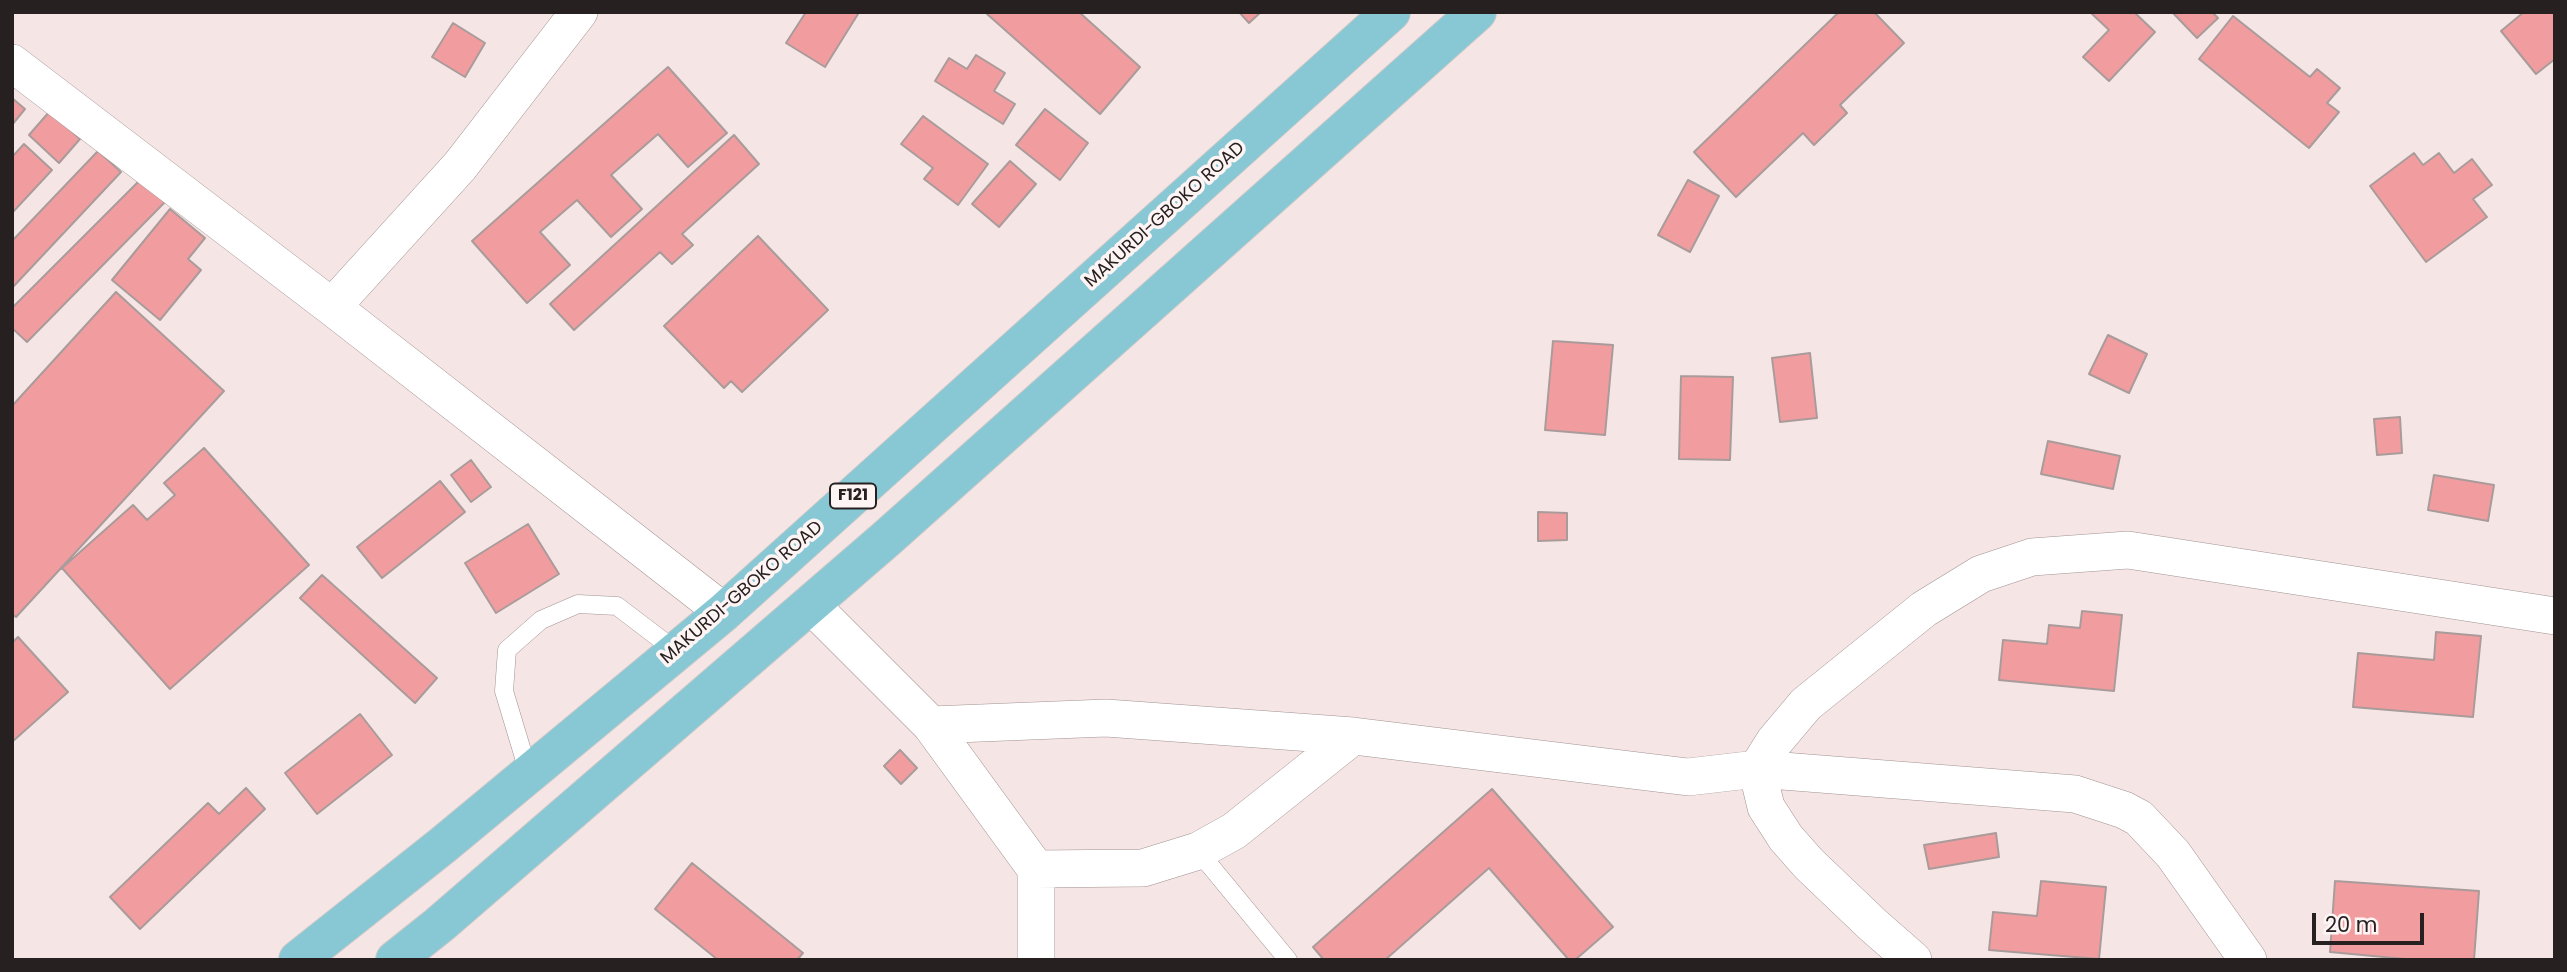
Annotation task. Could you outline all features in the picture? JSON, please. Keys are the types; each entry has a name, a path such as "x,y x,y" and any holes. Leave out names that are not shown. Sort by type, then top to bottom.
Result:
{"main road":[{"name":"MAKURDI-GBOKO ROAD","path":"298,960 724,612 1391,12"},
{"path":"395,960 810,604 1477,12"}],"street":[{"path":"332,307 460,166 579,12"},
{"path":"12,63 332,307 724,612"},
{"path":"1913,960 1872,925 1786,838 1766,807 1757,769 1774,742 1806,704 1924,609 1981,574 2032,557 2128,550 2555,616"},
{"path":"810,604 931,725 1035,869 1036,960"},
{"path":"931,725 1106,718 1353,736 1688,777 1757,769 2075,794 2124,810 2139,818 2173,854 2248,960"},
{"path":"1035,869 1143,868 1198,851 1234,831 1353,736"}],"lane":[{"path":"528,774 504,691 508,650 541,620 578,604 617,606 676,651"},
{"path":"1198,851 1288,960"}],"building":[{"path":"806,12 858,14 825,67 786,43"},
{"path":"1079,12 1140,67 1100,114 987,14"},
{"path":"1239,12 1261,12 1249,23"},
{"path":"1839,12 1874,12 1904,43 1840,105 1847,113 1814,145 1803,133 1736,197 1694,152"},
{"path":"2090,12 2134,12 2155,32 2109,81 2083,57 2109,30"},
{"path":"2172,12 2212,12 2218,18 2197,38"},
{"path":"2524,12 2555,12 2555,59 2536,74 2501,31"},
{"path":"2233,16 2310,77 2317,69 2340,88 2327,103 2339,112 2309,148 2199,59"},
{"path":"453,23 485,43 465,77 432,57"},
{"path":"976,55 1005,73 994,91 1015,104 1003,124 935,81 949,58 967,69"},
{"path":"668,67 727,133 688,167 658,134 611,175 642,209 611,237 577,200 540,232 570,265 527,303 472,241"},
{"path":"12,98 25,109 12,125"},
{"path":"1045,109 1088,143 1060,180 1016,145"},
{"path":"50,111 80,139 59,163 29,135"},
{"path":"923,116 988,164 958,205 924,179 933,168 901,144"},
{"path":"734,135 759,164 682,234 693,245 672,264 660,252 574,330 550,304"},
{"path":"24,144 52,170 12,213 12,157"},
{"path":"98,151 121,172 12,288 12,241"},
{"path":"2414,153 2423,165 2439,153 2454,173 2472,159 2492,185 2473,199 2487,217 2426,262 2370,186"},
{"path":"1010,161 1036,184 999,227 972,204"},
{"path":"143,177 166,201 27,342 12,328 12,308"},
{"path":"1688,180 1719,196 1690,252 1658,235"},
{"path":"170,209 205,238 188,259 201,270 160,320 112,280"},
{"path":"758,236 828,310 742,392 731,381 724,388 664,326"},
{"path":"116,292 224,391 16,617 12,614 12,406"},
{"path":"2108,335 2147,354 2129,393 2089,374"},
{"path":"1553,341 1613,345 1605,435 1545,430"},
{"path":"1810,353 1817,418 1780,422 1772,358"},
{"path":"1681,376 1733,377 1730,460 1679,459"},
{"path":"2400,417 2402,453 2377,455 2374,419"},
{"path":"2048,441 2120,456 2113,489 2041,474"},
{"path":"204,448 309,565 170,689 62,568 133,505 147,520 175,495 164,483"},
{"path":"471,460 491,487 471,502 451,475"},
{"path":"2434,475 2494,485 2488,521 2428,510"},
{"path":"440,481 465,512 382,578 357,547"},
{"path":"1538,512 1567,513 1567,540 1538,541"},
{"path":"528,524 559,574 496,613 465,563"},
{"path":"322,575 437,678 415,703 300,598"},
{"path":"2082,611 2122,615 2114,691 1999,680 2003,640 2047,644 2049,625 2080,628"},
{"path":"2436,632 2481,636 2473,717 2353,707 2358,653 2434,660"},
{"path":"18,637 68,692 12,742 12,643"},
{"path":"360,714 392,755 317,814 285,773"},
{"path":"900,750 917,768 901,784 884,766"},
{"path":"246,788 265,809 140,929 110,897 208,803 219,814"},
{"path":"1492,789 1613,927 1575,960 1569,960 1489,868 1385,960 1324,960 1313,947"},
{"path":"1996,833 1999,857 1929,869 1924,845"},
{"path":"692,863 803,953 797,960 718,960 655,909"},
{"path":"2041,881 2106,887 2099,959 1989,950 1993,912 2037,916"},
{"path":"2335,881 2479,891 2474,960 2416,960 2330,952"}]}
